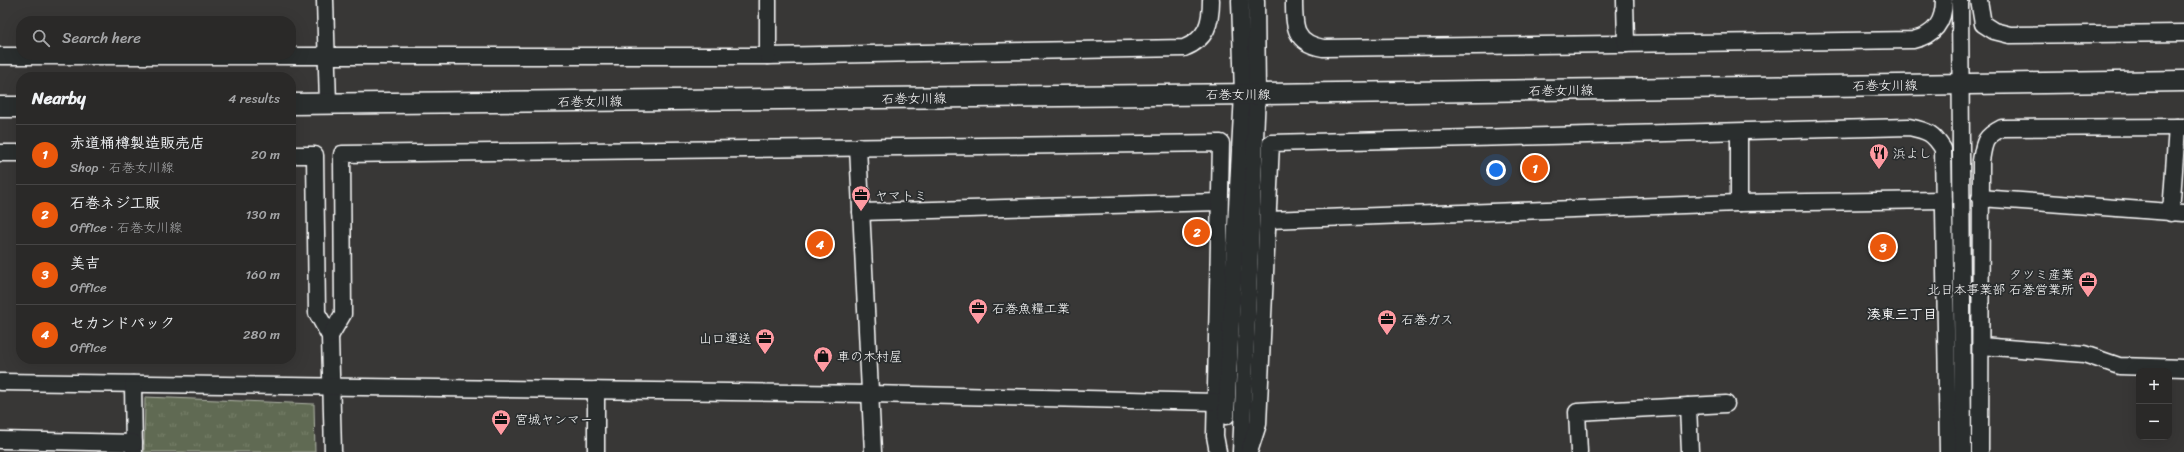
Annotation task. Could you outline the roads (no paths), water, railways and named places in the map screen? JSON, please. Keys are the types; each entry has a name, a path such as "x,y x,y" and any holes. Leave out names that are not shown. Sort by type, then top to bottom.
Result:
{"main road":[{"name":"石巻女川線","path":"296,104 1250,94 2184,81"},
{"path":"0,107 16,107"}],"street":[{"path":"325,0 328,104"},
{"path":"768,0 768,56"},
{"path":"296,58 768,56 1184,48 1196,44 1203,36 1211,16 1211,0"},
{"path":"1240,0 1250,94 1241,452"},
{"path":"1224,452 1256,0"},
{"path":"1294,0 1294,22 1298,33 1303,40 1312,46 1324,48 1913,40 1930,34 1938,27 1942,18 1944,0"},
{"path":"1625,0 1626,44"},
{"path":"1960,0 1963,452"},
{"path":"1979,0 1983,24 1994,31 2010,35 2184,32"},
{"path":"0,56 16,56"},
{"path":"1249,452 1258,424 1271,143 1909,127 1924,130 1935,136 1943,149 1948,452"},
{"path":"1980,198 2178,213 2180,127 2002,128 1990,134 1985,140 1981,161 1980,198 1980,452"},
{"path":"1739,132 1739,203"},
{"path":"330,336 343,314 342,154 1221,143 1215,436 1218,452"},
{"path":"858,147 873,452"},
{"path":"0,153 16,153"},
{"path":"296,155 315,155 317,313 330,336 333,452"},
{"path":"1268,220 1739,203 1944,200"},
{"path":"861,212 1220,202"},
{"path":"1981,346 2084,354 2119,366 2184,368"},
{"path":"0,382 870,394 1216,402"},
{"path":"0,440 134,448 133,384"},
{"path":"596,390 596,452"},
{"path":"1579,452 1578,412 1726,404"},
{"path":"1688,406 1690,452"}],"place":[{"name":"赤道桶樽製造販売店","path":"1535,168"},
{"name":"浜よし","path":"1879,170"},
{"name":"ヤマトミ","path":"861,212"},
{"name":"石巻ネジ工販","path":"1197,232"},
{"name":"セカンドパック","path":"820,244"},
{"name":"美吉","path":"1883,247"},
{"name":"タツミ産業 北日本事業部 石巻営業所","path":"2088,298"},
{"name":"石巻魚糧工業","path":"978,325"},
{"name":"石巻ガス","path":"1387,336"},
{"name":"山口運送","path":"765,355"},
{"name":"車の木村屋","path":"823,373"},
{"name":"宮城ヤンマー","path":"501,436"}],"district":[{"name":"湊東三丁目","path":"1902,314"}]}
